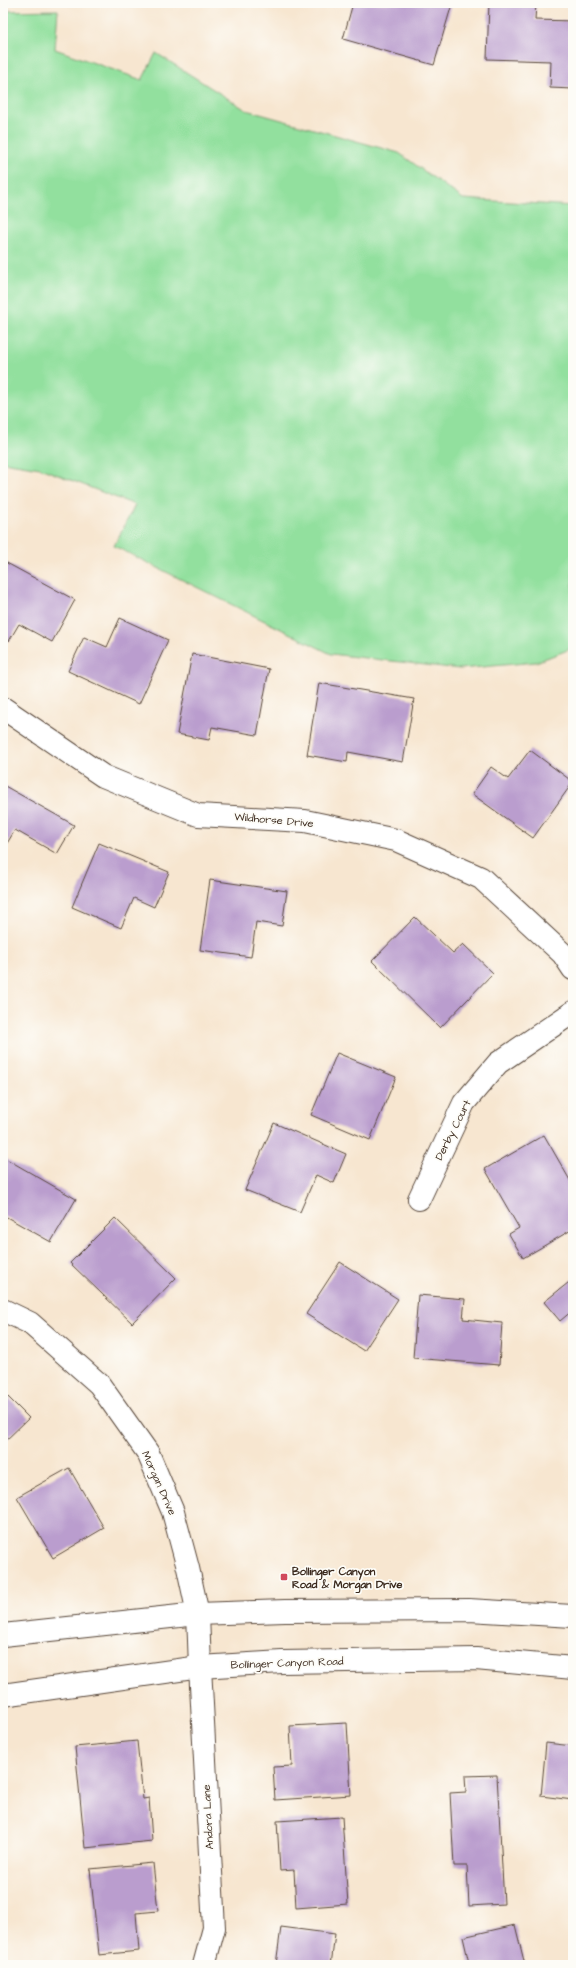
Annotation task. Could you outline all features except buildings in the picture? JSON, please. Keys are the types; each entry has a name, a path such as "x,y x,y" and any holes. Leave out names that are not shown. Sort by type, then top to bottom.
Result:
{"street":[{"name":"Wildhorse Drive","path":"3,708 103,776 198,815 305,821 396,840 481,878 563,954 573,970"},
{"name":"Derby Court","path":"419,1199 464,1103 498,1063 573,1012"},
{"name":"Morgan Drive","path":"3,1310 30,1323 99,1384 148,1454 173,1512 188,1568 198,1614 200,1667"},
{"path":"3,1635 198,1614 285,1611 469,1610 573,1616"},
{"name":"Bollinger Canyon Road","path":"3,1695 200,1667 282,1662 476,1659 573,1668"},
{"name":"Andora Lane","path":"200,1667 214,1928 204,1965"}],"green space":[{"path":"58,10 55,49 142,80 156,53 246,110 399,153 463,199 573,206 573,648 536,662 460,669 331,654 114,546 135,505 40,468 3,462 3,11"}],"place":[{"name":"Bollinger Canyon Road & Morgan Drive","path":"284,1577"}]}
